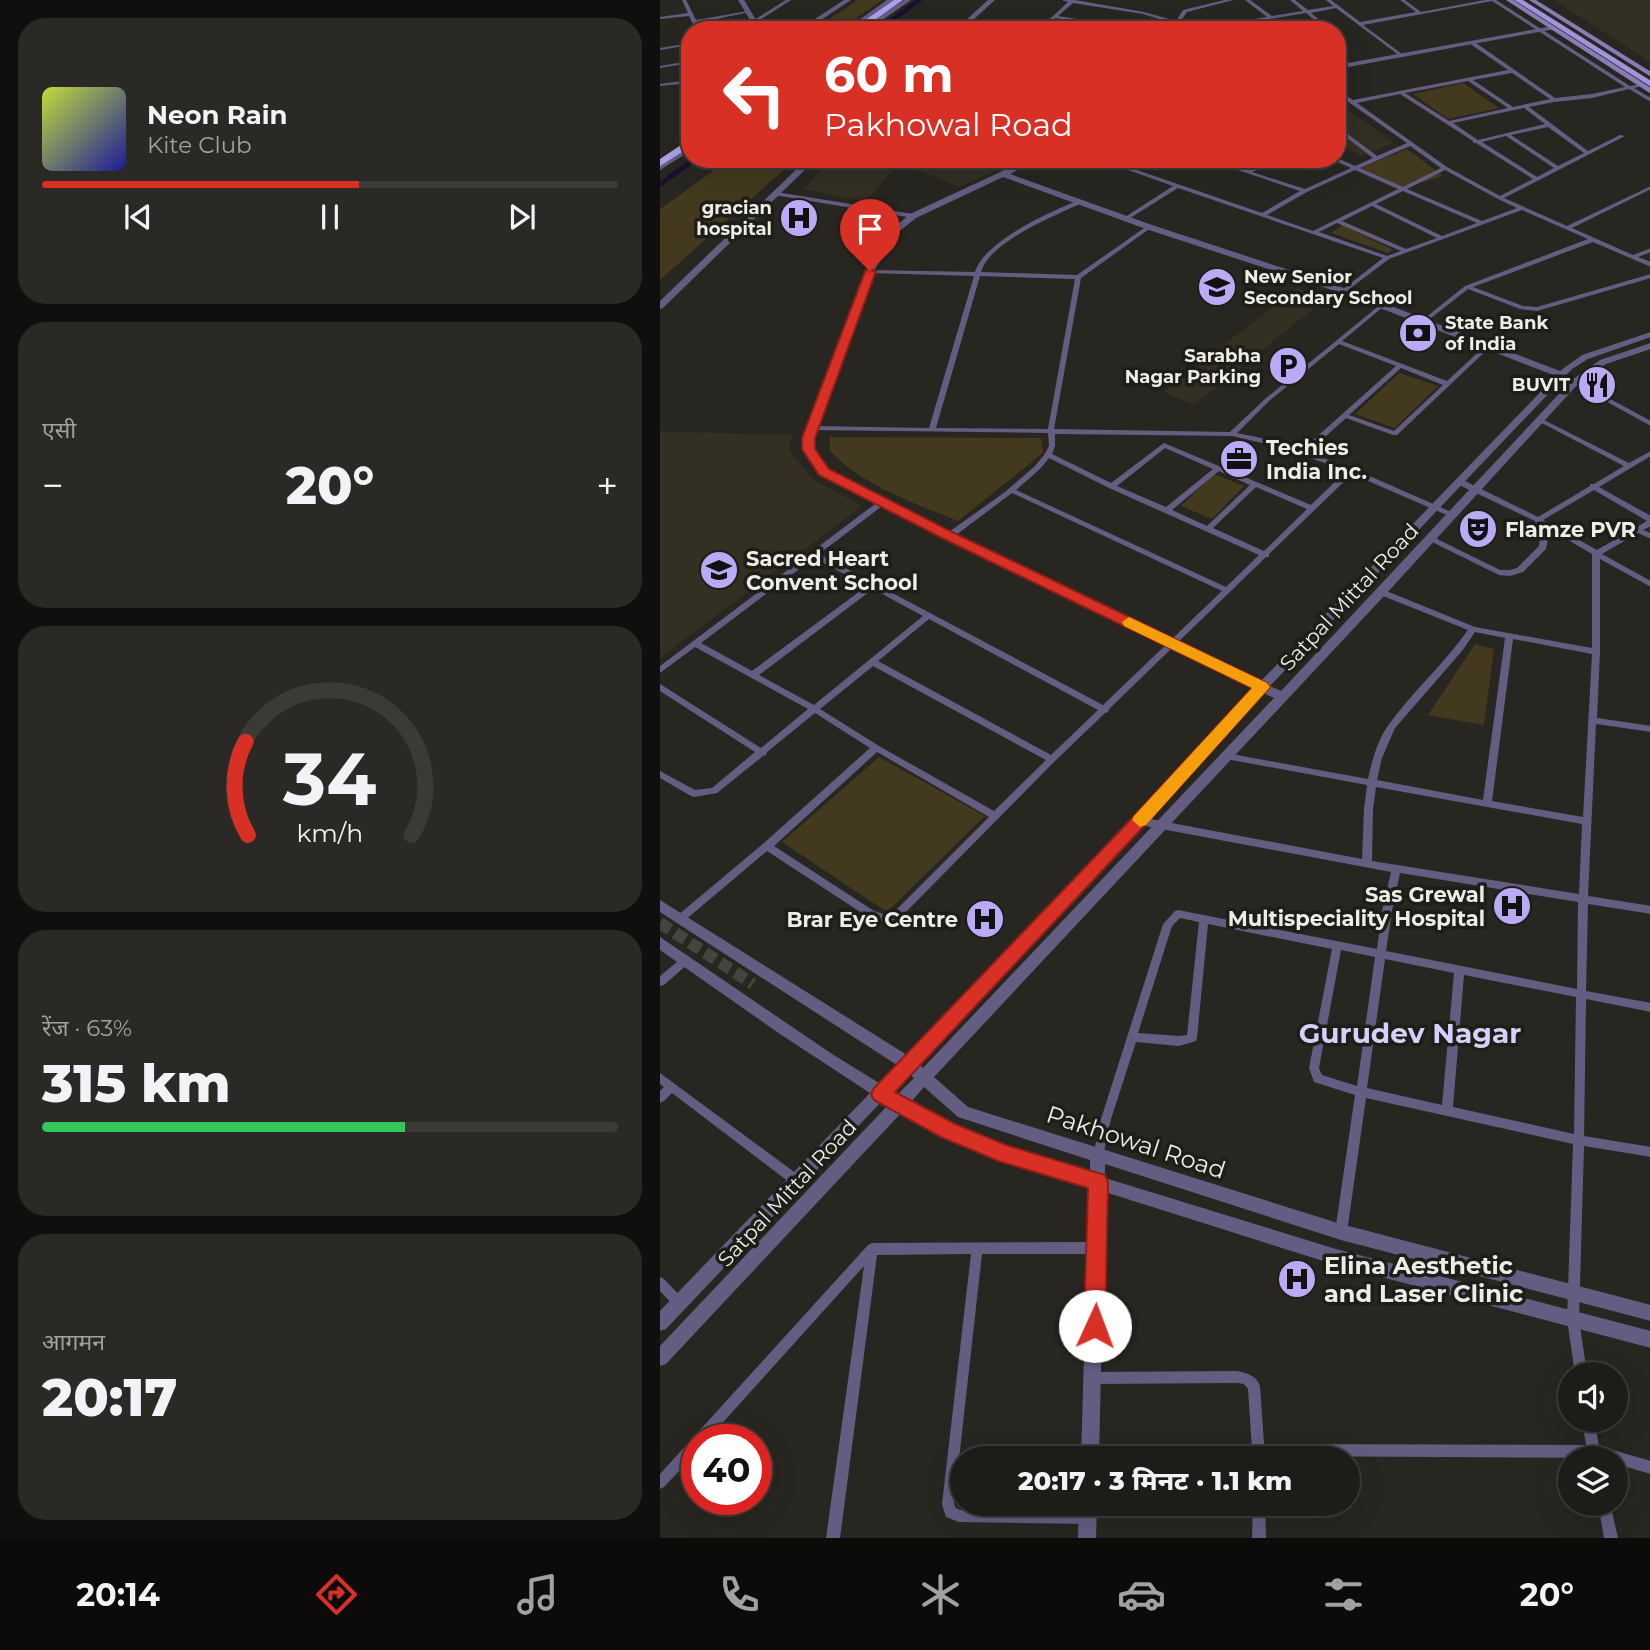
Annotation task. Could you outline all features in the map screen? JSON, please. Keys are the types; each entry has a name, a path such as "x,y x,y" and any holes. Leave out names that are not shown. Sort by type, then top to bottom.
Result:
{"highway":[{"path":"868,21 899,0"},
{"path":"660,163 681,148"}],"main road":[{"path":"1509,0 1537,23 1553,28 1650,92"},
{"path":"1518,0 1650,85"},
{"path":"1525,0 1650,77"},
{"path":"1532,0 1650,77"}],"street":[{"path":"684,0 694,21"},
{"path":"742,0 752,21"},
{"path":"755,21 789,0"},
{"path":"815,21 848,0"},
{"path":"861,21 892,0"},
{"path":"876,21 908,0"},
{"path":"968,21 992,0"},
{"path":"1064,0 1144,13 1173,21"},
{"path":"1156,0 1161,0"},
{"path":"1178,21 1185,10 1213,1 1231,0"},
{"path":"1247,0 1270,18"},
{"path":"1292,0 1318,21"},
{"path":"1328,0 1400,55"},
{"path":"1402,0 1420,13"},
{"path":"1359,24 1493,0 1537,23 1650,101"},
{"path":"1050,21 1072,1"},
{"path":"1251,21 1337,7"},
{"path":"699,21 748,12"},
{"path":"1135,21 1144,13"},
{"path":"660,18 690,14"},
{"path":"1055,17 1083,21"},
{"path":"1522,32 1537,23"},
{"path":"1346,64 1553,28"},
{"path":"660,39 662,49 681,46"},
{"path":"1471,41 1554,100"},
{"path":"660,67 681,64"},
{"path":"1352,102 1512,71"},
{"path":"1468,79 1512,109"},
{"path":"660,85 681,82"},
{"path":"1447,123 1640,85"},
{"path":"1400,92 1536,179"},
{"path":"1346,98 1445,168 1521,208 1650,265"},
{"path":"1524,106 1587,153"},
{"path":"1475,142 1549,125"},
{"path":"1346,134 1376,158"},
{"path":"1506,134 1557,169"},
{"path":"1500,198 1622,136"},
{"path":"1262,215 1351,168 1409,144"},
{"path":"1346,165 1480,222"},
{"path":"660,306 803,168"},
{"path":"1016,168 913,216 888,237 870,271 811,428 808,449 824,472 882,503 1282,697"},
{"path":"1126,168 1387,258"},
{"path":"1132,170 1137,168"},
{"path":"1235,168 1305,191"},
{"path":"1247,172 1257,168"},
{"path":"1315,232 1445,168"},
{"path":"1003,174 1125,219 1344,291 1562,375 1650,424"},
{"path":"1125,219 1177,186"},
{"path":"1567,228 1650,187"},
{"path":"776,194 913,216"},
{"path":"932,428 975,274 989,254 1004,242 1080,202"},
{"path":"1372,204 1440,237"},
{"path":"1344,291 1387,258 1404,250 1521,208"},
{"path":"1337,220 1404,250"},
{"path":"870,271 1078,277 1149,227"},
{"path":"1422,323 1467,287 1592,240"},
{"path":"1632,257 1650,250"},
{"path":"1467,287 1522,308 1537,309 1650,276"},
{"path":"949,536 1011,490 1048,455 1052,445 1051,429 1078,277"},
{"path":"660,296 673,292"},
{"path":"1232,433 1267,400 1381,306"},
{"name":"Satpal Mittal Road","path":"660,1323 1140,821 1262,687 1562,375 1585,357 1650,334"},
{"path":"1339,342 1448,384"},
{"name":"Satpal Mittal Road","path":"660,1358 1575,382 1603,362 1650,345"},
{"path":"1344,415 1396,434 1487,347"},
{"path":"1302,453 1400,366"},
{"path":"1540,420 1628,465"},
{"path":"811,428 1232,433 1302,453 1452,514"},
{"path":"1112,486 1164,446 1313,509"},
{"path":"1538,520 1650,453"},
{"path":"1048,455 1266,555"},
{"path":"1167,510 1218,468"},
{"path":"767,846 871,914 887,919 901,911 1052,759 1350,472"},
{"path":"1460,482 1538,520 1650,585"},
{"path":"1208,529 1255,484"},
{"path":"1593,486 1650,521 1596,554"},
{"path":"1011,490 1228,592"},
{"path":"660,670 882,503"},
{"path":"1430,539 1499,572 1510,573 1520,570 1543,547 1544,539 1538,520"},
{"path":"1638,530 1650,537"},
{"path":"813,554 1105,710"},
{"path":"1579,1362 1573,1319 1573,1292 1579,1140 1583,899 1596,652 1596,554"},
{"path":"753,675 872,586"},
{"path":"1381,592 1473,629 1509,638 1596,652"},
{"path":"660,774 688,792 701,795 721,786 928,616"},
{"path":"1367,862 1370,784 1376,759 1392,726 1473,629"},
{"path":"1487,804 1509,638"},
{"path":"695,643 816,710 876,748 995,816"},
{"path":"873,662 1052,759"},
{"path":"660,687 763,753"},
{"path":"1592,720 1650,729"},
{"path":"681,918 767,846 876,748"},
{"path":"1226,755 1370,784 1586,821"},
{"path":"1140,821 1396,869 1650,910"},
{"path":"1341,1232 1396,869"},
{"name":"Pakhowal Road","path":"660,905 908,1064 963,1112 1341,1232 1650,1313"},
{"path":"1090,1446 1098,1156 1106,1119 1168,923 1178,914 1650,1008"},
{"path":"1134,1037 1179,1041 1192,1038 1204,919"},
{"path":"660,943 880,1094 948,1131 1005,1154 1336,1256 1650,1340"},
{"path":"1337,946 1315,1074 1327,1084 1579,1140 1650,1152"},
{"path":"660,982 686,960"},
{"path":"1447,1110 1459,972"},
{"path":"660,1078 797,1181"},
{"path":"660,1098 672,1087"},
{"path":"713,1424 872,1250 1097,1248"},
{"path":"833,1538 872,1250"},
{"path":"955,1446 977,1250"},
{"path":"660,1283 679,1303"},
{"path":"1093,1378 1247,1379 1254,1386 1258,1446"},
{"path":"1360,1454 1558,1455"},
{"path":"660,1483 681,1460"},
{"path":"1628,1463 1650,1468"},
{"path":"950,1486 950,1509"},
{"path":"1087,1538 1088,1516"},
{"path":"1259,1516 1259,1538"},
{"path":"1607,1516 1611,1538"}],"shaded area":[{"path":"858,0 883,0 852,21 826,21"},
{"path":"1554,0 1650,0 1650,62"},
{"path":"1463,83 1499,108 1448,119 1413,94"},
{"path":"1346,108 1394,143 1361,156 1346,147"},
{"path":"1407,149 1443,176 1403,188 1360,168"},
{"path":"717,168 786,168 660,280 660,209"},
{"path":"824,168 896,168 865,202 803,189"},
{"path":"912,168 1002,168 959,187"},
{"path":"1343,225 1393,250 1388,253 1331,233"},
{"path":"1297,288 1327,298 1194,405 1163,392"},
{"path":"1399,373 1438,386 1395,428 1355,414"},
{"name":"Sacred Heart Convent School","path":"660,431 793,435 789,450 814,480 862,506 660,658"},
{"path":"830,437 1041,438 1043,453 958,521 873,484 830,451"},
{"path":"1214,474 1244,486 1212,519 1181,506"},
{"path":"1475,644 1494,649 1484,725 1428,715"},
{"path":"879,757 985,816 887,912 782,842"}],"waterway":[{"path":"890,21 920,0"},
{"path":"660,185 684,168"}],"tunnel":[{"path":"660,923 753,984"}],"slow traffic":[{"path":"1129,622 1262,687 1140,820"}],"place":[{"name":"gracian hospital","path":"799,218"},
{"name":"New Senior Secondary School","path":"1217,287"},
{"name":"State Bank of India","path":"1418,333"},
{"name":"Sarabha Nagar Parking","path":"1288,366"},
{"name":"BUVIT","path":"1597,385"},
{"name":"Techies India Inc.","path":"1239,459"},
{"name":"Flamze PVR","path":"1478,529"},
{"name":"Sacred Heart Convent School","path":"719,570"},
{"name":"Sas Grewal Multispeciality Hospital","path":"1512,906"},
{"name":"Brar Eye Centre","path":"985,919"},
{"name":"Elina Aesthetic and Laser Clinic","path":"1297,1279"}],"district":[{"name":"Gurudev Nagar","path":"1410,1033"}],"route":[{"path":"870,271 808,438 808,449 824,472 949,536 1262,687 1140,821 880,1094 948,1131 1005,1154 1098,1182 1095,1326"}]}
